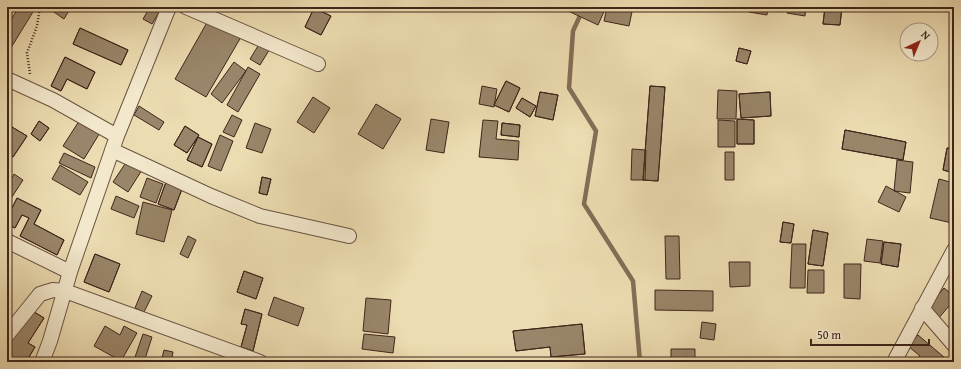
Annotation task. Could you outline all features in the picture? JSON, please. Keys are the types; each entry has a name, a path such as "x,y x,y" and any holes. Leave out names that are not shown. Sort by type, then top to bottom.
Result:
{"street":[{"path":"42,362 50,341 70,272 117,136 170,7"},
{"path":"186,7 318,64"},
{"path":"7,79 53,100 117,136"},
{"path":"112,150 210,196 260,216 349,236"},
{"path":"7,241 70,272"},
{"path":"894,362 954,250"},
{"path":"7,334 40,294 53,290 65,291 260,362"},
{"path":"922,308 954,345"}],"path":[{"path":"32,90 27,53 37,26 40,7"}],"building":[{"path":"19,7 36,7 9,51 7,49 7,26"},
{"path":"54,7 71,7 64,19 51,10"},
{"path":"150,7 162,7 152,24 143,19"},
{"path":"567,7 606,7 598,25 566,10"},
{"path":"607,7 633,7 629,26 604,21"},
{"path":"750,7 768,7 767,15 749,12"},
{"path":"788,7 806,7 805,16 787,13"},
{"path":"825,7 842,7 840,25 823,24"},
{"path":"825,7 842,7 840,25 823,24"},
{"path":"314,8 331,16 321,35 305,27"},
{"path":"314,8 331,16 321,35 305,27"},
{"path":"209,19 241,37 206,97 175,79"},
{"path":"80,28 128,50 121,65 73,44"},
{"path":"80,28 128,50 121,65 73,44"},
{"path":"261,41 271,47 260,65 250,59"},
{"path":"739,48 751,51 747,64 736,61"},
{"path":"739,48 751,51 747,64 736,61"},
{"path":"65,57 95,72 87,89 67,79 61,91 51,86"},
{"path":"65,57 95,72 87,89 67,79 61,91 51,86"},
{"path":"234,62 246,71 222,103 211,94"},
{"path":"248,67 260,74 238,112 227,105"},
{"path":"506,81 520,88 509,112 494,105"},
{"path":"506,81 520,88 509,112 494,105"},
{"path":"482,86 497,89 494,107 479,104"},
{"path":"650,86 665,87 658,181 643,180"},
{"path":"650,86 665,87 658,181 643,180"},
{"path":"718,90 737,91 736,119 717,119"},
{"path":"540,92 558,95 553,120 535,116"},
{"path":"540,92 558,95 553,120 535,116"},
{"path":"770,92 771,116 741,118 739,94"},
{"path":"770,92 771,116 741,118 739,94"},
{"path":"313,97 330,108 314,133 297,122"},
{"path":"522,98 536,106 530,117 516,108"},
{"path":"522,98 536,106 530,117 516,108"},
{"path":"376,104 401,119 383,149 358,134"},
{"path":"139,106 164,122 159,130 134,115"},
{"path":"232,115 242,120 234,137 223,132"},
{"path":"81,118 101,131 84,159 63,146"},
{"path":"431,119 449,122 444,153 426,150"},
{"path":"737,119 754,120 754,144 737,144"},
{"path":"737,119 754,120 754,144 737,144"},
{"path":"483,120 498,121 496,139 519,141 518,160 479,157"},
{"path":"718,120 735,121 735,147 718,147"},
{"path":"39,121 49,128 40,141 31,134"},
{"path":"39,121 49,128 40,141 31,134"},
{"path":"255,123 271,129 262,153 246,148"},
{"path":"502,123 520,125 519,137 501,135"},
{"path":"502,123 520,125 519,137 501,135"},
{"path":"185,126 199,135 187,153 174,145"},
{"path":"185,126 199,135 187,153 174,145"},
{"path":"12,127 27,136 13,157 7,153 7,135"},
{"path":"12,127 27,136 13,157 7,153 7,135"},
{"path":"845,130 906,142 903,160 842,149"},
{"path":"845,130 906,142 903,160 842,149"},
{"path":"220,135 233,141 221,171 208,166"},
{"path":"198,137 212,144 202,167 187,160"},
{"path":"198,137 212,144 202,167 187,160"},
{"path":"947,148 954,149 954,173 943,170"},
{"path":"947,148 954,149 954,173 943,170"},
{"path":"632,149 646,150 645,180 631,180"},
{"path":"725,152 734,152 734,180 725,180"},
{"path":"64,153 95,167 91,178 59,163"},
{"path":"897,160 913,162 910,193 894,191"},
{"path":"127,161 142,170 128,192 113,182"},
{"path":"60,165 88,182 80,195 52,179"},
{"path":"14,174 23,180 10,200 7,198 7,187"},
{"path":"262,177 271,179 267,195 259,193"},
{"path":"262,177 271,179 267,195 259,193"},
{"path":"147,178 163,184 156,203 140,197"},
{"path":"939,179 954,183 954,213 952,223 930,218"},
{"path":"166,182 182,189 174,210 158,204"},
{"path":"166,182 182,189 174,210 158,204"},
{"path":"886,186 906,197 899,212 878,202"},
{"path":"116,196 139,206 134,218 111,209"},
{"path":"17,198 41,210 34,224 64,240 57,255 20,236 29,218 22,215 15,228 7,224 7,218"},
{"path":"17,198 41,210 34,224 64,240 57,255 20,236 29,218 22,215 15,228 7,224 7,218"},
{"path":"143,202 172,210 164,242 136,234"},
{"path":"783,222 794,224 791,243 780,242"},
{"path":"783,222 794,224 791,243 780,242"},
{"path":"813,230 828,233 823,266 808,264"},
{"path":"813,230 828,233 823,266 808,264"},
{"path":"188,236 196,240 188,258 180,254"},
{"path":"665,236 679,236 680,279 666,279"},
{"path":"867,239 883,241 880,263 864,261"},
{"path":"884,242 901,244 898,267 881,264"},
{"path":"884,242 901,244 898,267 881,264"},
{"path":"792,244 806,244 805,288 790,288"},
{"path":"95,254 120,264 109,292 84,282"},
{"path":"95,254 120,264 109,292 84,282"},
{"path":"729,262 750,262 750,286 730,287"},
{"path":"844,264 861,264 860,299 844,298"},
{"path":"808,270 824,270 824,293 807,293"},
{"path":"244,271 263,278 256,299 237,292"},
{"path":"244,271 263,278 256,299 237,292"},
{"path":"944,288 954,296 954,300 938,319 926,309"},
{"path":"655,290 713,291 713,311 655,310"},
{"path":"142,291 152,296 144,312 135,308"},
{"path":"274,297 304,308 298,326 268,315"},
{"path":"366,298 391,300 388,334 363,331"},
{"path":"245,309 262,314 253,351 241,347 247,325 241,324"},
{"path":"245,309 262,314 253,351 241,347 247,325 241,324"},
{"path":"31,310 44,318 28,343 35,347 26,362 15,362 7,357 7,348"},
{"path":"31,310 44,318 28,343 35,347 26,362 15,362 7,357 7,348"},
{"path":"702,322 716,324 714,340 700,338"},
{"path":"582,324 585,354 551,357 550,347 516,351 513,331"},
{"path":"582,324 585,354 551,357 550,347 516,351 513,331"},
{"path":"105,326 120,335 124,326 137,333 121,361 94,346"},
{"path":"143,334 152,337 144,362 128,362 129,359 134,360"},
{"path":"364,334 395,337 393,353 362,349"},
{"path":"918,335 945,358 942,362 916,361 920,356 908,346"},
{"path":"671,349 695,349 695,362 671,362"},
{"path":"164,350 173,352 171,362 161,362"}],"waterway":[{"path":"584,7 573,31 569,88 596,131 584,204 633,281 640,362"}]}
